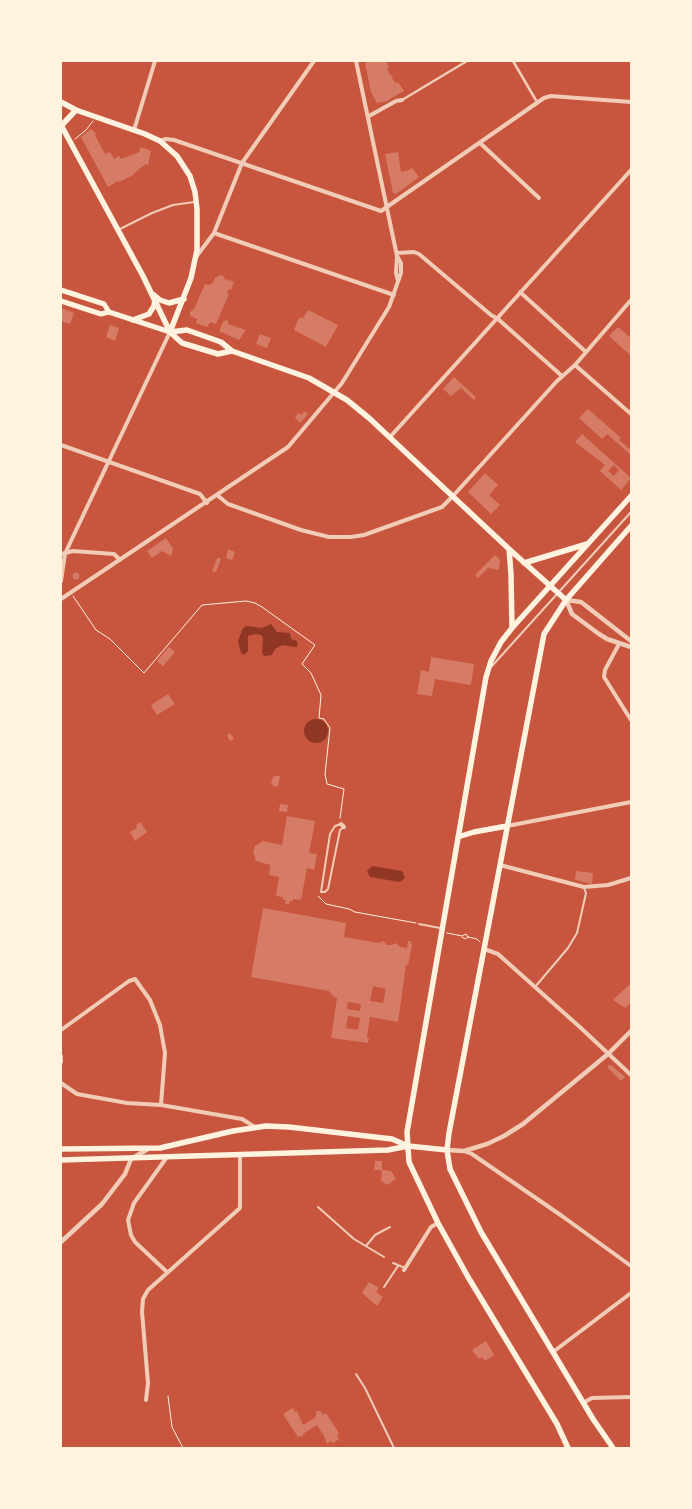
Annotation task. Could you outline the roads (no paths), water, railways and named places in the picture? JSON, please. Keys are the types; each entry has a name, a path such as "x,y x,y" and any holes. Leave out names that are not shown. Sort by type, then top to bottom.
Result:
{"main road":[{"path":"61,102 76,110 160,141 184,165 192,181 198,227 195,258 184,299 170,332"},
{"path":"76,110 61,125 72,141 154,296 170,332 182,343 218,354 232,351"},
{"path":"61,290 104,304 109,312"},
{"path":"154,296 169,303 184,299"},
{"path":"133,320 149,314 154,306 154,296"},
{"path":"61,301 101,314 109,312 170,332 187,330 221,342 232,351 308,378 336,392 390,437 566,600"},
{"path":"568,1448 557,1424 468,1277 438,1223 409,1162 407,1132 488,670 496,650 512,628 631,496"},
{"path":"613,1448 553,1352 477,1223 450,1169 447,1150 541,643 544,634 566,600 631,526"},
{"path":"524,563 587,544"},
{"path":"509,549 512,628"},
{"path":"458,837 507,826"},
{"path":"61,1149 148,1149 176,1145 255,1127 289,1127 392,1139 408,1146"},
{"path":"61,1160 388,1150 408,1146 447,1150"}],"street":[{"path":"134,130 155,61"},
{"path":"195,258 214,233 242,163 314,61"},
{"path":"61,592 63,598 288,447 345,380 389,307 402,269 397,254 356,61"},
{"path":"369,116 396,101 402,100 467,61"},
{"path":"513,61 537,102"},
{"path":"160,141 166,139 174,140 380,211 387,208 537,102 551,96 631,102"},
{"path":"480,143 539,198"},
{"path":"390,437 631,170"},
{"path":"214,233 394,295"},
{"path":"397,254 414,252 419,254 491,316 498,319 562,376"},
{"path":"520,292 586,352"},
{"path":"217,496 228,504 317,535 340,538 368,534 442,507 562,376 575,365 631,300"},
{"path":"61,581 63,554 170,332"},
{"path":"575,365 631,414"},
{"path":"61,445 200,494 207,503"},
{"path":"63,554 73,551 114,554 120,560"},
{"path":"566,600 581,602 631,642"},
{"path":"566,600 572,614 599,634 619,644 631,647"},
{"path":"604,677 605,670 619,644"},
{"path":"599,674 604,677 631,720"},
{"path":"507,826 631,802"},
{"path":"500,865 584,887 608,885 631,878"},
{"path":"484,949 498,954 631,1075"},
{"path":"61,1030 135,979 150,1000 160,1025 165,1053 161,1105"},
{"path":"464,1151 487,1144 523,1124 608,1054 631,1031"},
{"path":"61,1056 61,1062"},
{"path":"61,1083 77,1094 127,1103 161,1105 242,1119 255,1127"},
{"path":"61,1242 102,1204 125,1174 131,1159 148,1149"},
{"path":"447,1150 464,1151 472,1154 631,1266"},
{"path":"146,1400 148,1383 142,1312 143,1299 148,1290 167,1272 240,1208 240,1154"},
{"path":"167,1157 134,1203 128,1220 131,1235 135,1242 167,1272"},
{"path":"404,1269 431,1228 438,1223"},
{"path":"553,1352 631,1294"},
{"path":"584,1403 592,1398 631,1397"}],"lane":[{"path":"119,230 152,213 173,205 196,201"},
{"path":"488,670 631,512"},
{"path":"342,824 328,889 321,892 330,834 335,826 342,824"},
{"path":"535,987 568,948 577,933 586,894 584,887"},
{"path":"419,924 442,928"},
{"path":"318,1207 354,1238 384,1257"},
{"path":"366,1246 375,1235 390,1227"},
{"path":"393,1263 404,1269"},
{"path":"384,1288 398,1266"},
{"path":"356,1374 365,1388 394,1448"}]}
